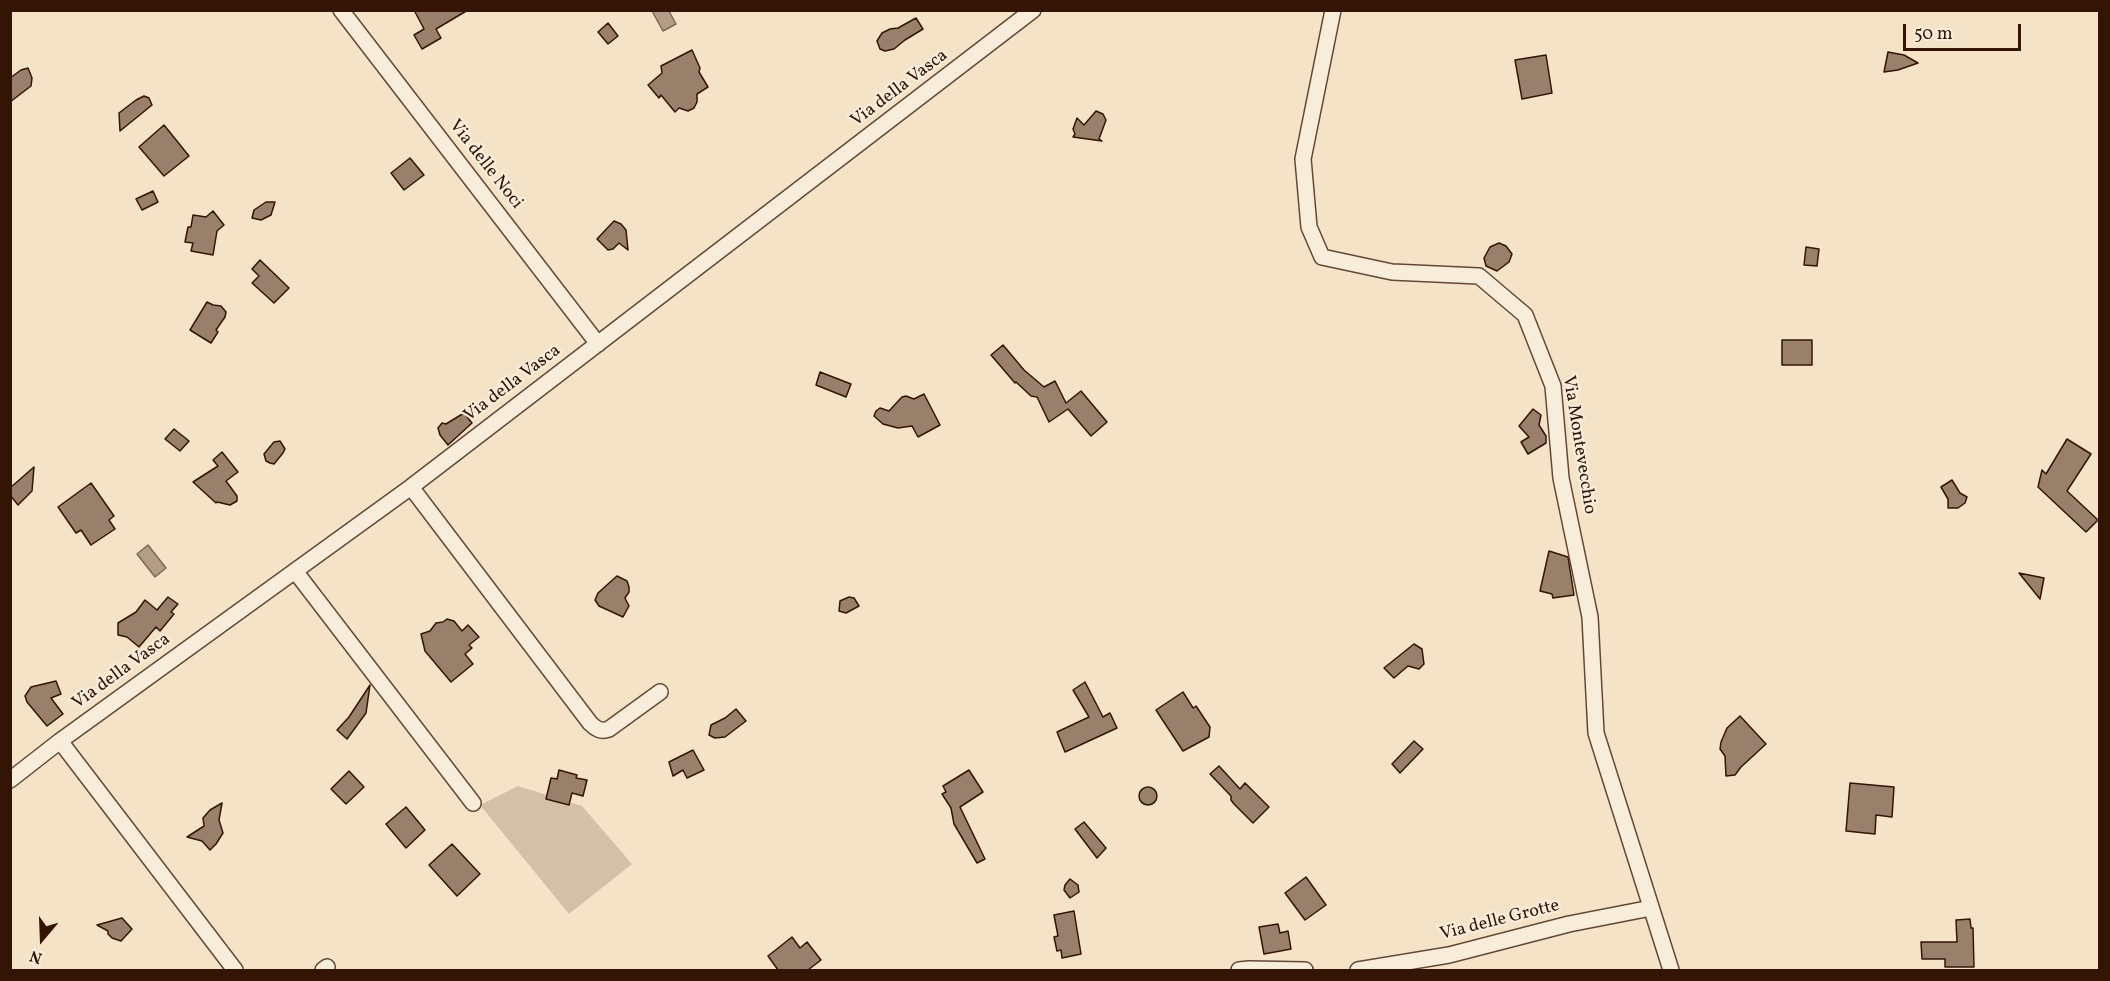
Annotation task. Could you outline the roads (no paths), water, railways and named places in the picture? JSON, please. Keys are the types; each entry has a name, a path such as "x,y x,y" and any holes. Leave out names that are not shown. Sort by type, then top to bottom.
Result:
{"street":[{"name":"Via delle Noci","path":"341,10 598,344"},
{"name":"Via della Vasca","path":"10,780 60,741 411,487 1033,10"},
{"name":"Via Montevecchio","path":"1333,10 1303,159 1309,227 1322,257 1392,272 1479,276 1525,315 1553,386 1561,478 1590,617 1596,733 1671,970"},
{"path":"411,487 590,723 597,729 604,731 609,729 660,692"},
{"path":"295,571 472,803"},
{"path":"60,741 235,970"},
{"name":"Via delle Grotte","path":"1358,970 1449,955 1569,924 1651,908"},
{"path":"1239,970 1305,970"}]}
